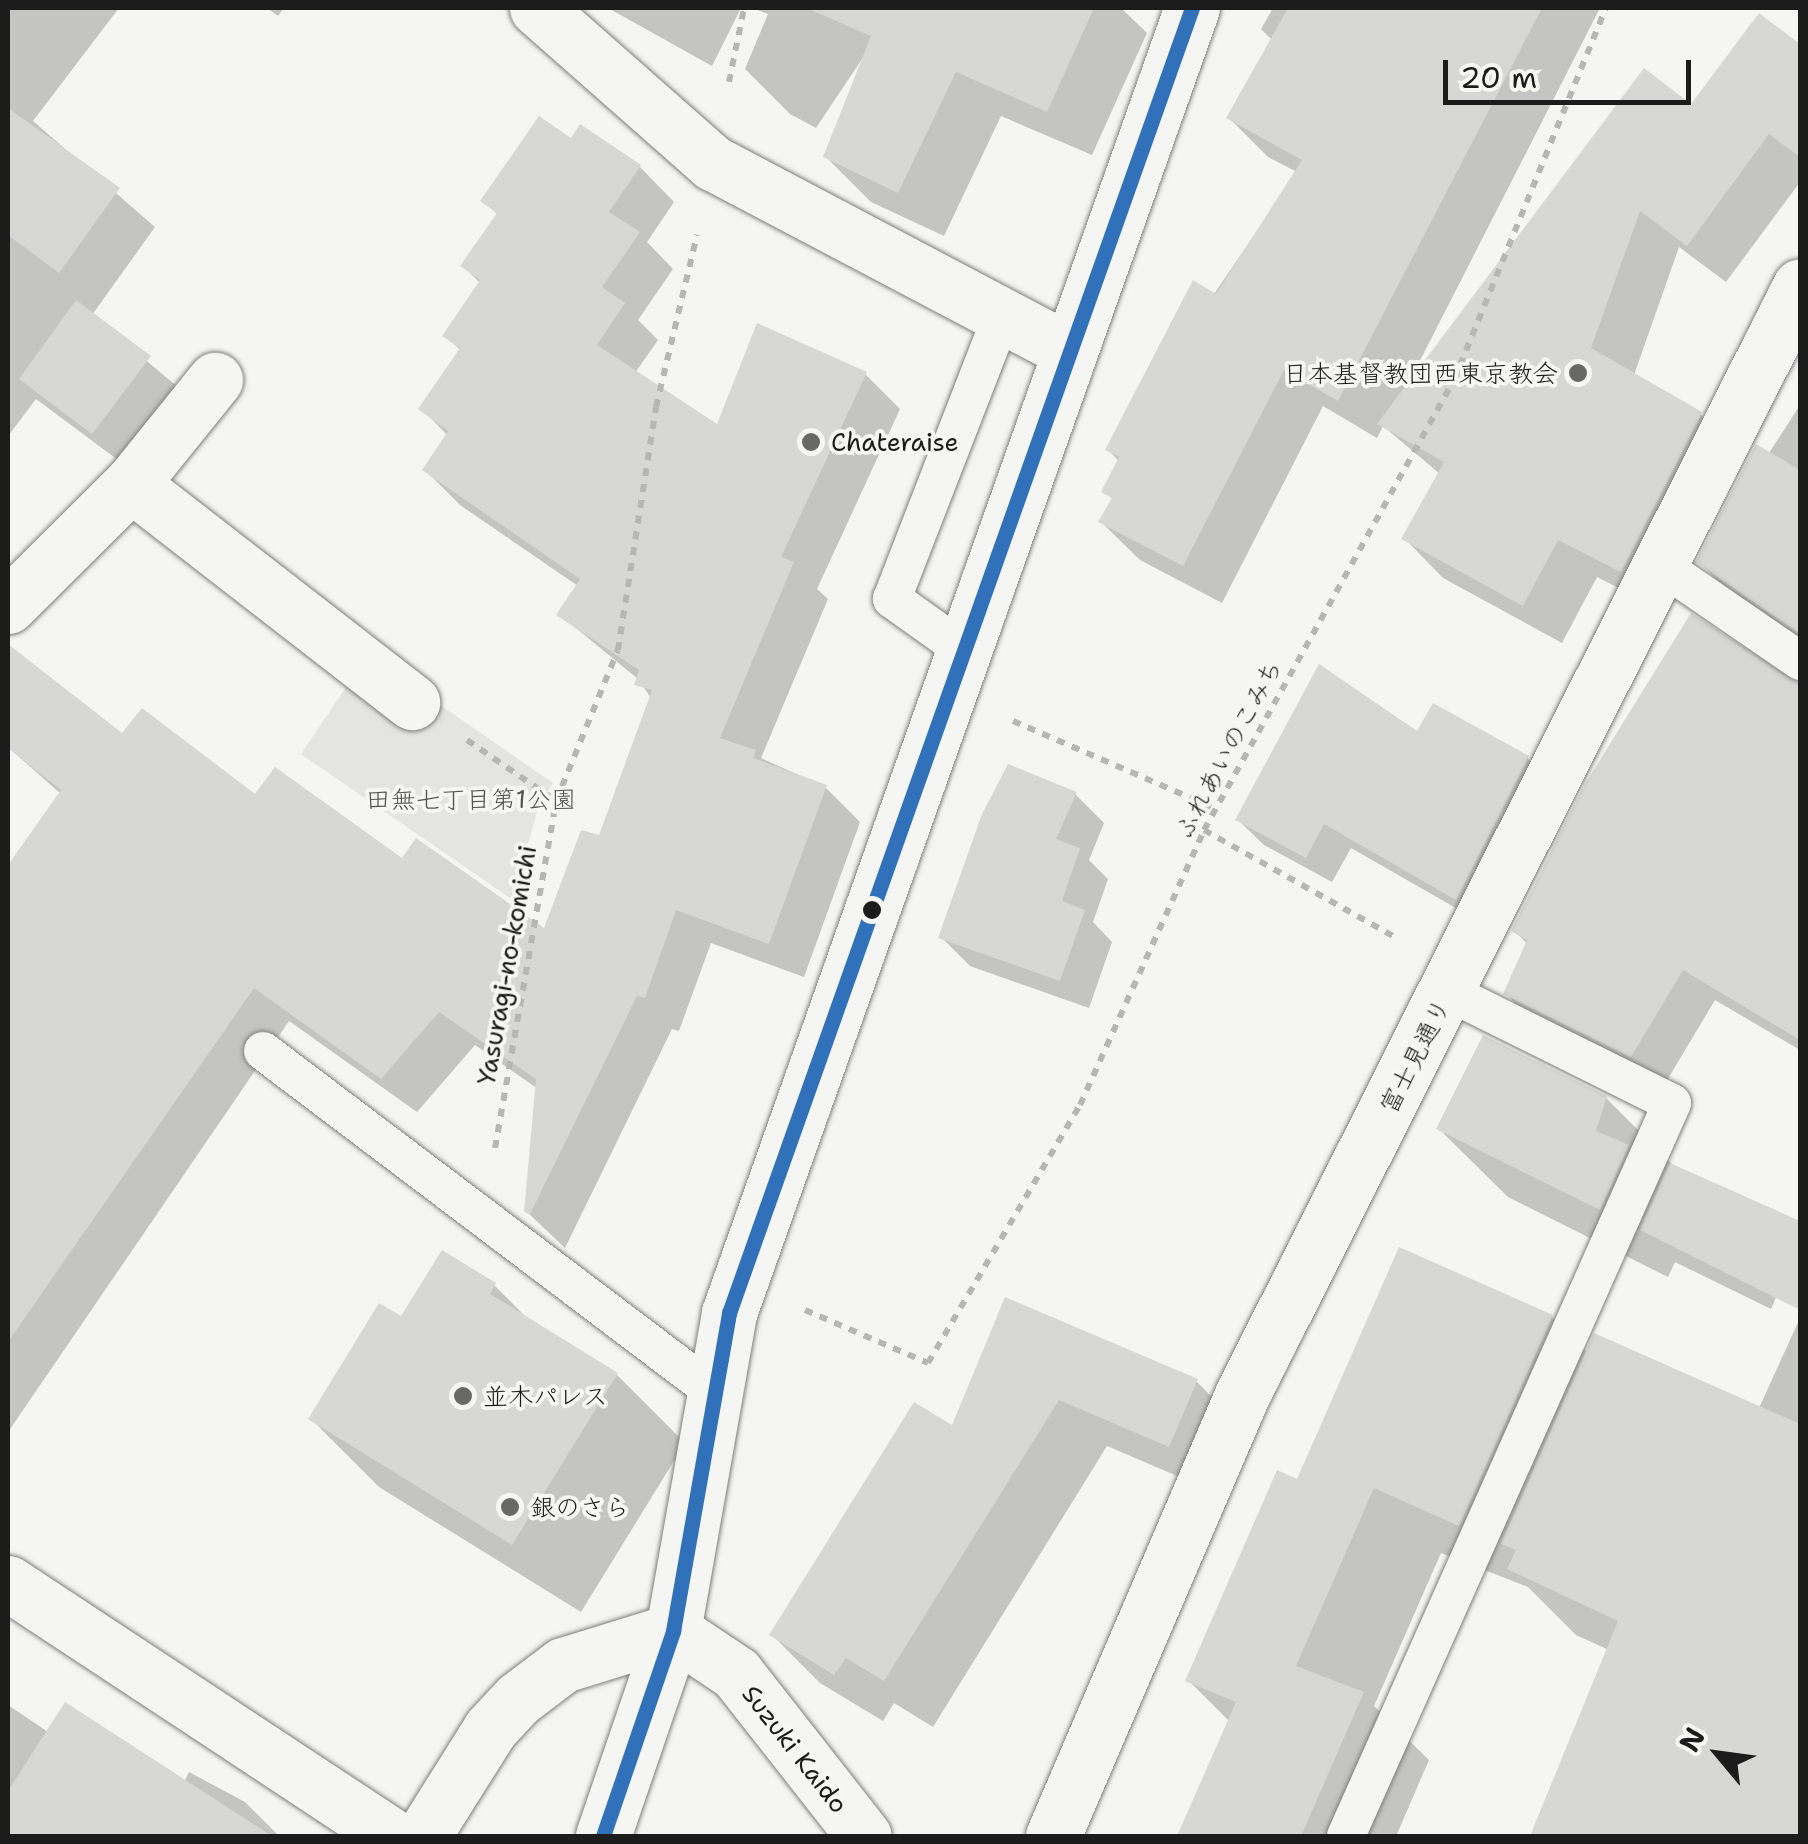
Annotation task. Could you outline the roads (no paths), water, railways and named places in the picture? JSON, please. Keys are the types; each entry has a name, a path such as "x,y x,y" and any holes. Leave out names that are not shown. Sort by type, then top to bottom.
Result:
{"street":[{"path":"537,8 713,163 876,268 1002,318 1069,351"},
{"path":"602,1836 673,1630 728,1313 1192,8"},
{"name":"富士見通り","path":"1053,1836 1242,1394 1800,286"},
{"path":"8,606 131,484 216,380"},
{"path":"131,484 412,702"},
{"path":"8,1584 391,1836"},
{"path":"423,1836 490,1730 518,1699 563,1665 673,1630"},
{"name":"Suzuki Kaido","path":"673,1630 736,1673 864,1836"}],"lane":[{"path":"965,651 892,599 1002,318"},
{"path":"1662,566 1800,660"},
{"path":"1346,1836 1672,1103 1452,981"},
{"path":"263,1051 714,1392"}],"place":[{"name":"日本基督教団西東京教会","path":"1578,373"},
{"name":"Chateraise","path":"811,442"},
{"name":"並木パレス","path":"463,1396"},
{"name":"銀のさら","path":"510,1507"}],"park label":[{"name":"田無七丁目第1公園","path":"471,799"}]}
